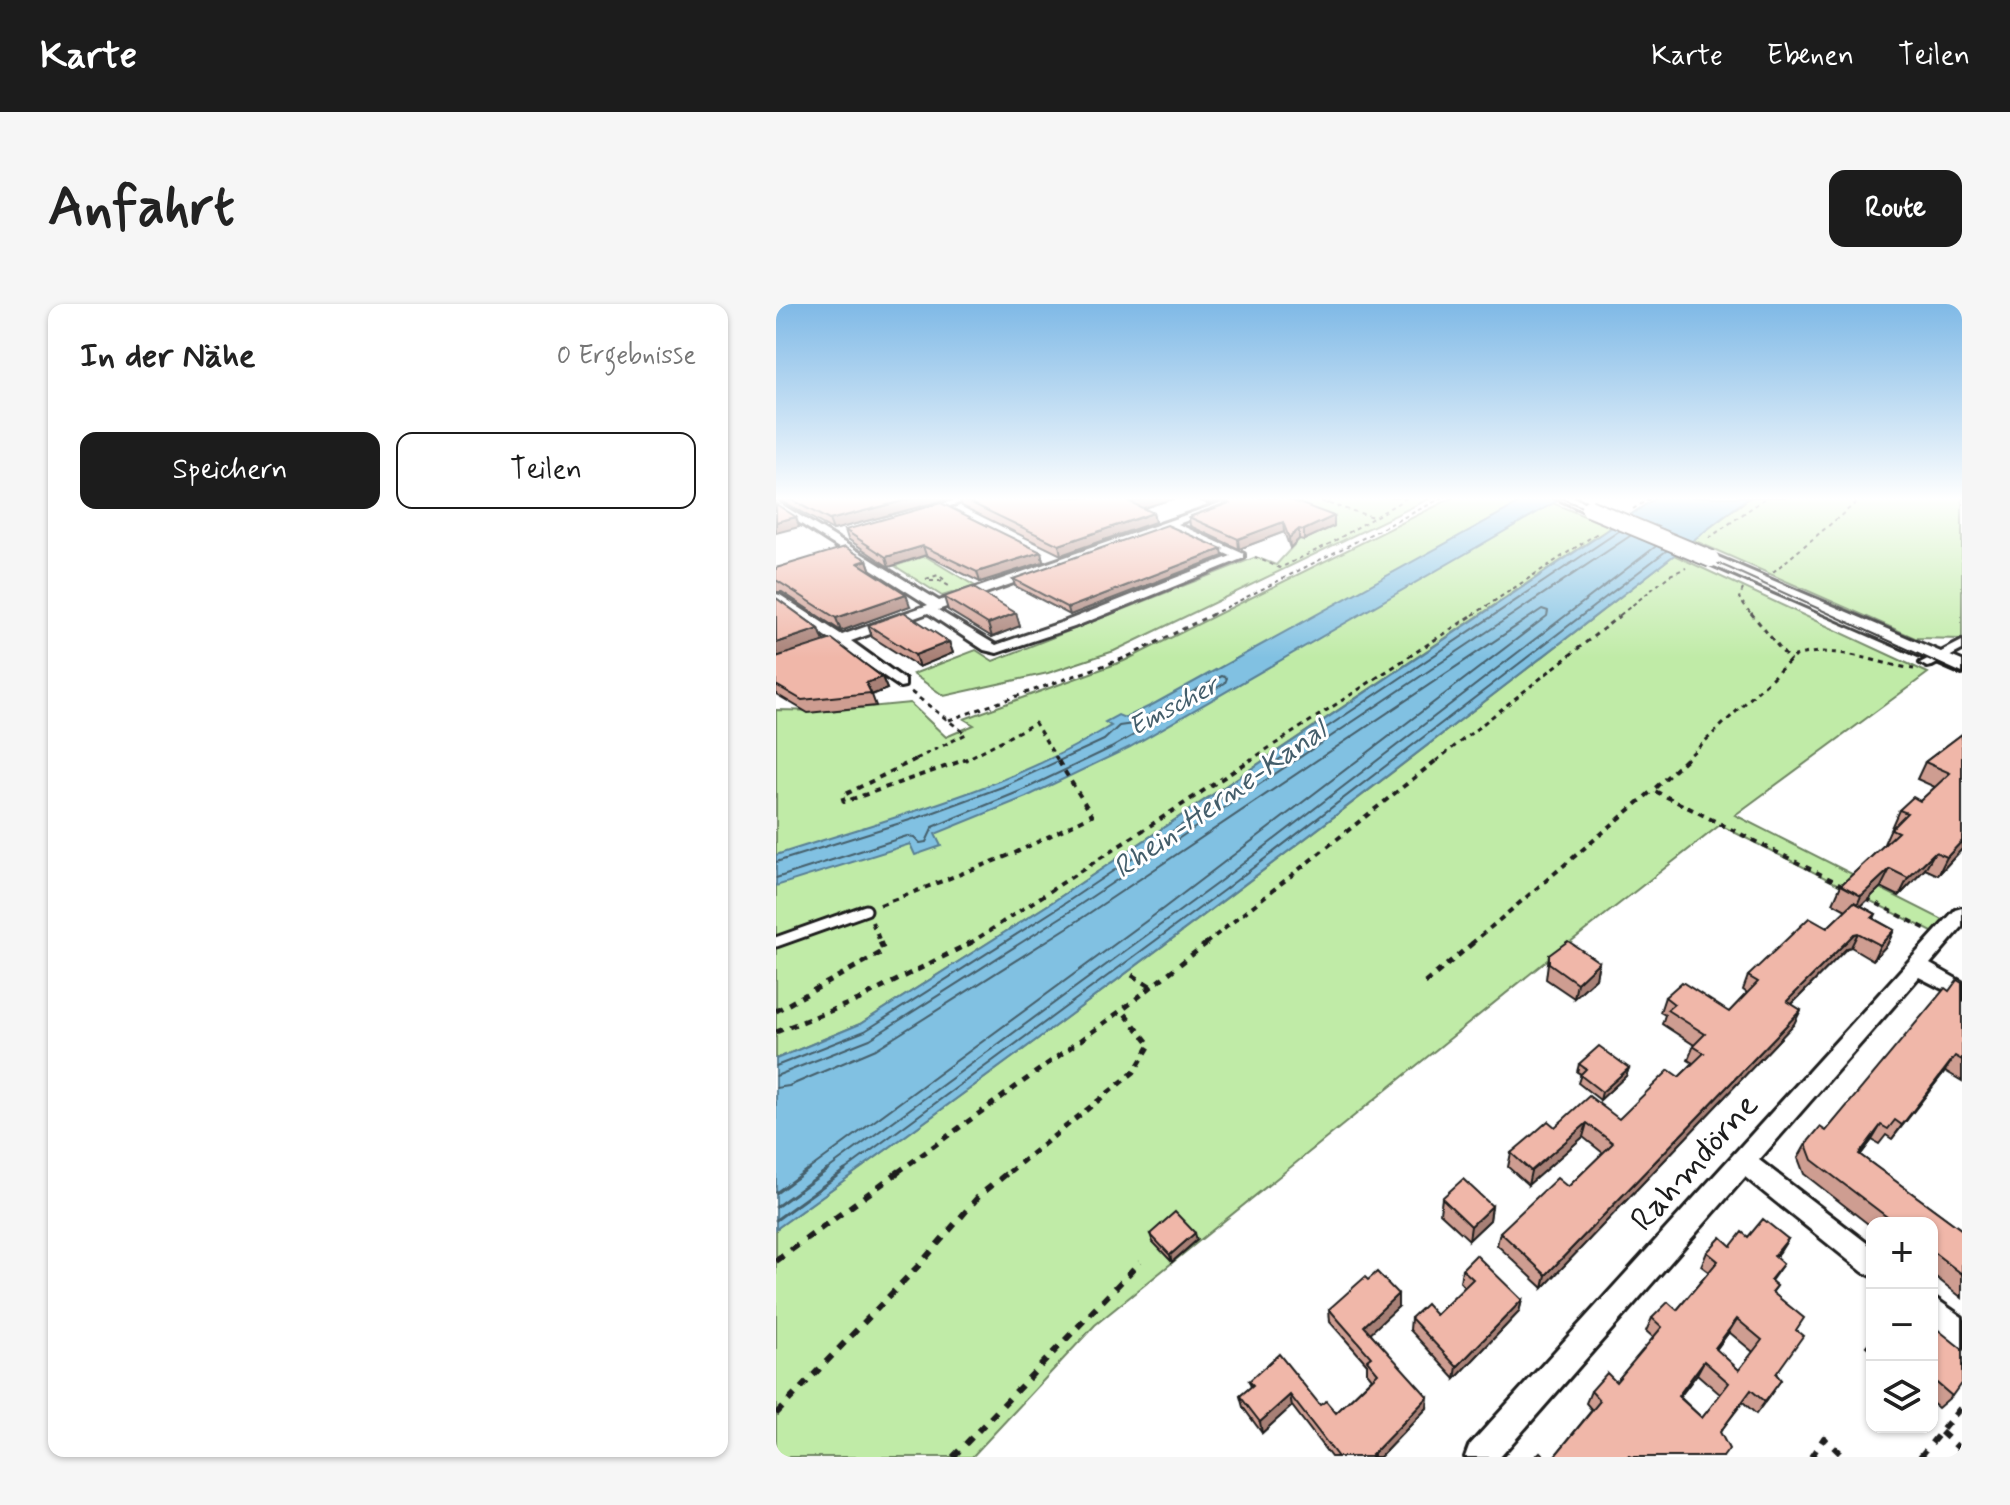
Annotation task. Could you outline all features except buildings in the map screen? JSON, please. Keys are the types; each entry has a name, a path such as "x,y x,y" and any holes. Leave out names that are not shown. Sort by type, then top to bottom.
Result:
{"main road":[{"path":"1691,551 1757,585 1932,660 1962,668"},
{"path":"1932,660 1962,679"}],"street":[{"path":"848,551 989,647 997,649 1070,624 1240,556"},
{"path":"838,643 1092,551"},
{"path":"1228,551 1240,556"},
{"path":"1047,556 1060,562"},
{"path":"776,598 900,683"},
{"path":"1932,660 1962,645"},
{"name":"Rahmdörne","path":"1480,1457 1962,915"},
{"path":"1916,966 1962,991"},
{"path":"1743,1161 1866,1258"},
{"path":"1938,1315 1962,1334"}],"lane":[{"path":"776,942 866,910"}],"path":[{"path":"1240,556 1252,556 1280,568 1311,551"},
{"path":"949,720 1125,658 1337,551"},
{"path":"776,1032 858,1000 967,945 1569,551"},
{"path":"1790,661 1741,602 1739,593 1757,585 1798,551"},
{"path":"776,1261 1122,1010 1670,575 1682,570"},
{"path":"926,579 938,575 945,580 940,581"},
{"path":"1425,983 1653,790 1790,661 1804,652 1825,650 1853,653 1910,669 1932,660"},
{"path":"776,1011 884,951 881,938 866,910 1015,853 1092,815 1035,723 972,757 844,802 842,796 966,734 900,683"},
{"path":"1653,790 1847,888"},
{"path":"1861,895 1942,937"},
{"path":"1132,975 1152,987"},
{"path":"776,1414 922,1262 979,1196 1134,1072 1150,1045 1122,1010"},
{"path":"953,1457 1140,1262"},
{"path":"1920,1457 1962,1406"},
{"path":"1941,1432 1962,1451"},
{"path":"1811,1457 1824,1438 1844,1457"}],"green space":[{"path":"1289,551 1322,551 1114,651 1048,673 944,696 913,674 976,650 993,661 1256,557 1276,565"},
{"path":"1346,551 1576,551 1054,901 860,1024 776,1059 776,710 828,711 910,703 946,737 974,725 964,719 1124,661"},
{"path":"1717,551 1962,551 1962,639 1915,638"},
{"path":"1674,555 1928,673 1735,815 1953,925 1942,937 1720,825 1546,961 1095,1325 972,1457 776,1457 776,1229 1229,896"},
{"path":"925,556 975,586 942,596 895,566"}],"water":[{"name":"Emscher","path":"1432,551 1471,551 1130,747 1026,797 935,834 941,846 915,855 910,844 776,886 776,855 946,801 1029,769 1111,726 1105,722 1118,715 1125,718"},
{"name":"Rhein-Herne-Kanal","path":"1577,551 1679,551 1145,959 776,1229 776,1059 860,1024 1054,901"}],"tram line":[{"path":"1688,551 1962,674"}]}
